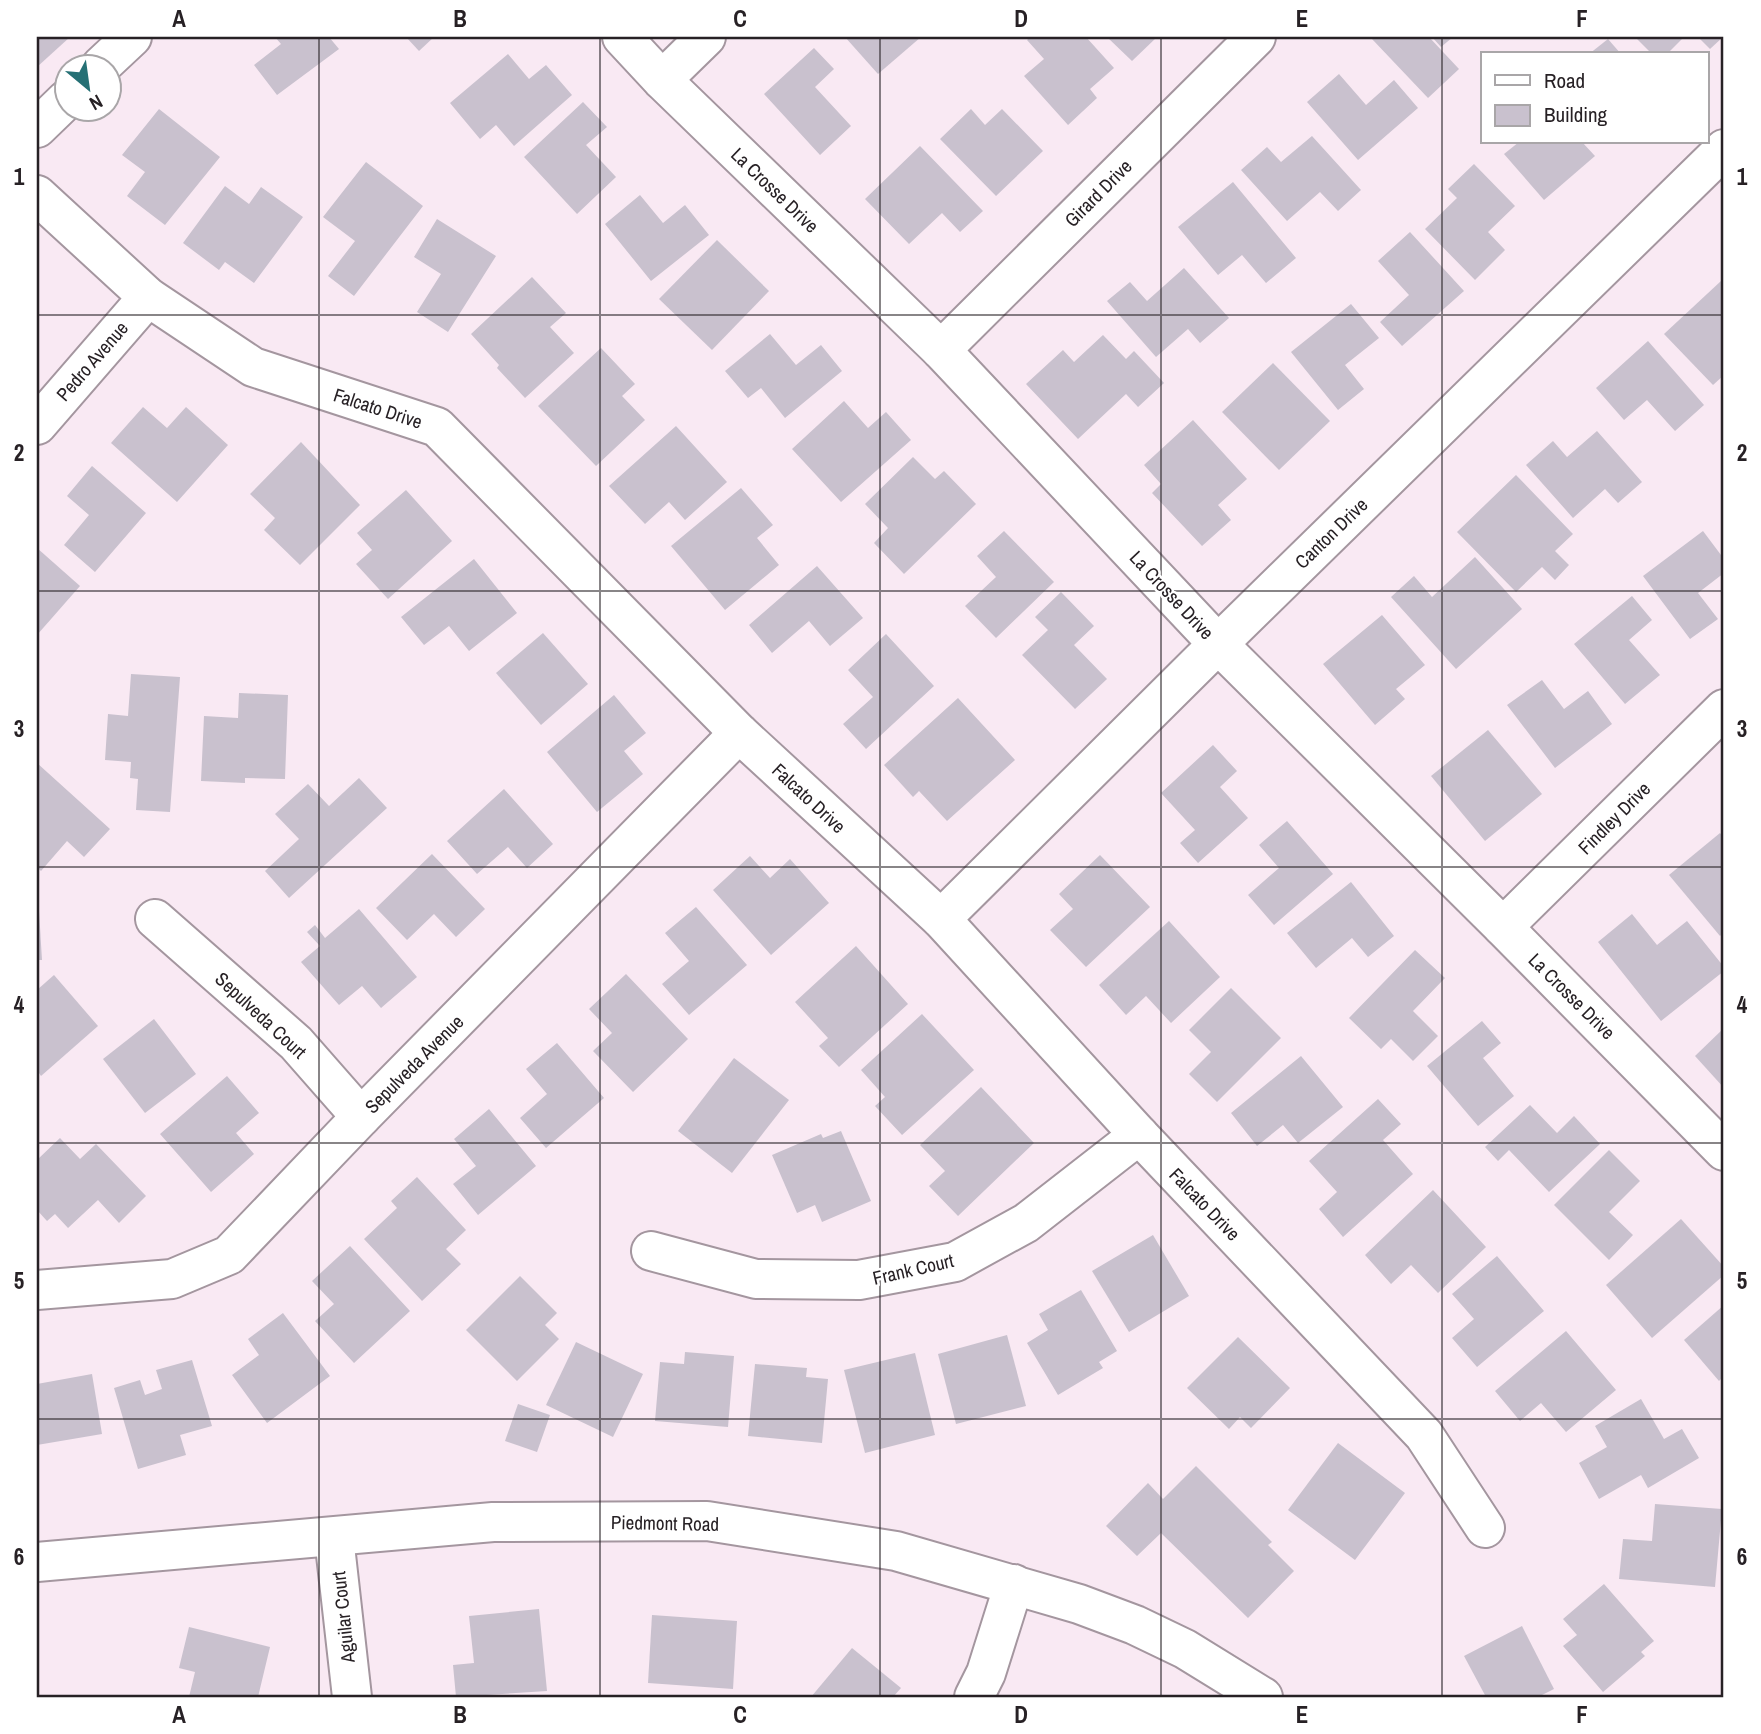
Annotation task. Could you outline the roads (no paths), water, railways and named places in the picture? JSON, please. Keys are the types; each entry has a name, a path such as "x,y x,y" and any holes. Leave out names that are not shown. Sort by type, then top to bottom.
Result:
{"street":[{"path":"116,52 132,37"},
{"name":"La Crosse Drive","path":"622,37 662,80 941,350 1218,644 1724,1151"},
{"path":"662,80 706,37"},
{"name":"Girard Drive","path":"941,350 1256,37"},
{"path":"37,128 52,114"},
{"name":"Canton Drive","path":"941,919 1724,149"},
{"name":"Falcato Drive","path":"37,195 148,297 253,367 437,427 739,733 941,919 1139,1135 1424,1435 1485,1528"},
{"name":"Pedro Avenue","path":"37,425 148,297"},
{"name":"Findley Drive","path":"1503,927 1724,709"},
{"name":"Sepulveda Avenue","path":"37,1290 172,1279 229,1255 360,1117 739,733"},
{"name":"Sepulveda Court","path":"155,919 296,1044 360,1117"},
{"name":"Frank Court","path":"651,1251 756,1279 859,1280 955,1262 1026,1223 1139,1135"},
{"name":"Piedmont Road","path":"37,1562 493,1522 707,1521 896,1550 1014,1584 1135,1625 1185,1649 1263,1697"},
{"name":"Aguilar Court","path":"334,1537 352,1697"},
{"path":"974,1697 986,1673 1014,1584"}]}
